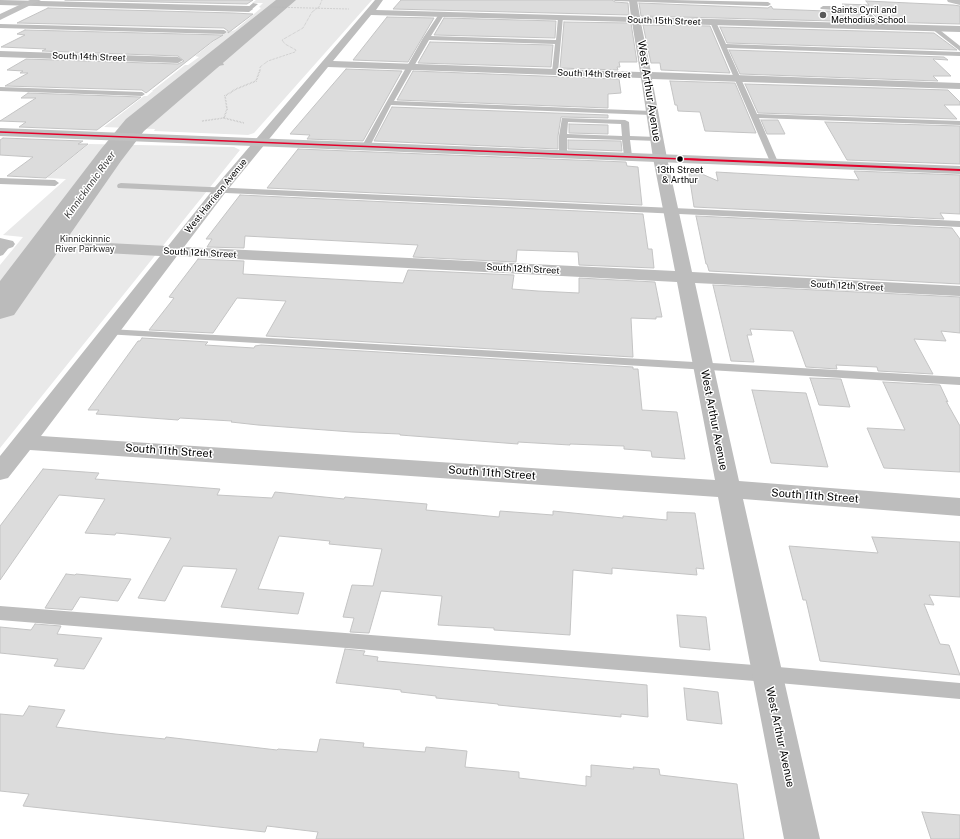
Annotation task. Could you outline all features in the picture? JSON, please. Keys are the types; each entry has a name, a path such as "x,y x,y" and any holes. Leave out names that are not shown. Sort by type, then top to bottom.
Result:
{"street":[{"name":"West Harrison Avenue","path":"0,472 220,190 325,64 361,11 379,0"},
{"path":"951,0 960,2"},
{"path":"0,2 252,7"},
{"path":"0,17 34,2"},
{"name":"South 15th Street","path":"361,11 441,15 562,18 635,7 713,22 960,28"},
{"name":"West Arthur Avenue","path":"635,7 658,148 684,278 802,839"},
{"name":"South 14th Street","path":"0,54 178,60"},
{"name":"South 14th Street","path":"325,64 960,86"},
{"path":"0,132 366,146 563,144 626,146 658,148 774,162 960,170"},
{"name":"South 12th Street","path":"87,247 960,292"},
{"name":"South 11th Street","path":"24,442 728,489 960,507"}],"lane":[{"path":"615,0 635,7 768,4"},
{"path":"824,8 835,8 841,11 865,11 881,27"},
{"path":"366,146 426,38 441,15"},
{"path":"555,72 562,18"},
{"path":"713,22 774,162"},
{"path":"0,26 224,32"},
{"path":"934,28 960,49"},
{"path":"426,38 558,42"},
{"path":"723,46 960,54"},
{"path":"0,89 142,94"},
{"path":"389,103 652,113"},
{"path":"753,116 960,123"},
{"path":"563,144 565,120 618,121 625,122 626,146"},
{"path":"563,144 575,143"},
{"path":"563,144 658,148"},
{"path":"0,181 55,183"},
{"path":"121,186 960,224"},
{"path":"109,332 960,380"},
{"path":"0,613 767,674 960,691"}],"path":[{"path":"224,118 227,109 225,96 236,89 256,81 260,73 260,67 268,61 295,52 296,50 285,44 282,40 303,28 312,12 317,8 322,0"},
{"path":"267,7 361,11"}],"green space":[{"path":"256,0 372,0 254,133 248,135 154,131 155,129 104,127 144,96 147,96 185,65 188,65 199,57 195,56 223,34 235,30 261,8 259,7 263,3 252,3"},
{"name":"Kinnickinnic River Parkway","path":"89,144 234,147 240,150 0,448 0,265 23,237 3,235 66,179 47,178"}],"building":[{"path":"65,0 253,0 247,4"},
{"path":"401,0 612,0 615,2 628,3 629,15 393,9"},
{"path":"866,1 960,6 960,24 881,22 868,9 846,8 842,4 869,5"},
{"path":"639,3 768,8 771,6 773,9 834,11 841,14 863,14 871,22 641,16"},
{"path":"48,8 253,14 228,33 228,31 224,28 17,23"},
{"path":"387,17 434,18 408,62 353,60"},
{"path":"444,18 556,21 555,38 434,35"},
{"path":"564,22 631,23 637,62 619,62 620,67 617,67 618,70 560,68"},
{"path":"643,25 710,26 730,73 661,70 660,63 651,63"},
{"path":"720,27 934,33 957,50 727,43"},
{"path":"25,30 223,35 213,41 146,93 142,90 5,86 28,73 20,73 23,71 7,70 26,59 178,64 184,61 178,56 42,51 46,49 1,47 25,35 17,34"},
{"path":"430,42 553,45 551,67 418,63"},
{"path":"729,50 944,57 948,60 933,59 951,76 933,76 938,81 740,74"},
{"path":"346,69 402,71 363,141 307,139 310,135 290,134"},
{"path":"413,71 619,79 621,93 608,94 608,108 397,100"},
{"path":"670,81 735,83 756,133 705,131 700,112 678,111 677,105 675,105"},
{"path":"745,84 948,90 960,102 960,105 944,105 957,119 758,113"},
{"path":"28,93 141,97 97,130 19,127 26,122 0,121 36,98 21,98"},
{"path":"392,107 608,115 608,118 561,117 558,136 558,149 374,141"},
{"path":"761,120 778,120 785,134 767,134"},
{"path":"825,122 960,126 960,164 847,160"},
{"path":"569,124 608,125 608,134 569,133"},
{"path":"3,138 83,141 78,144 88,144 46,178 7,176 33,157 0,155 0,140"},
{"path":"568,140 621,141 622,151 568,149"},
{"path":"298,149 626,162 627,166 638,167 642,205 267,188"},
{"path":"688,168 718,181 716,172 859,180 854,171 960,175 960,214 940,213 944,219 694,207"},
{"path":"240,195 643,214 648,249 652,249 654,268 579,265 578,252 517,250 516,262 413,257 418,245 245,236 244,248 207,247 212,239 206,239"},
{"path":"696,216 952,228 960,239 960,284 709,271 706,264"},
{"path":"198,259 244,261 243,274 403,283 408,270 514,275 512,289 538,291 579,293 579,278 655,282 662,317 656,317 656,319 631,318 633,357 266,336 286,301 237,298 213,333 149,330 174,298 169,297"},
{"path":"713,285 960,297 960,333 941,331 946,341 914,339 933,374 878,371 877,367 836,365 837,369 806,367 793,331 750,329 752,335 747,335 754,362 731,361"},
{"path":"142,338 208,342 205,345 254,348 255,346 261,345 633,367 633,369 638,369 642,410 677,412 685,459 652,457 651,451 624,449 624,446 518,442 518,444 400,434 258,425 231,422 232,421 180,418 178,420 96,414 99,410 88,410 138,341"},
{"path":"810,378 841,379 850,407 819,405"},
{"path":"883,382 940,385 948,402 946,401 960,426 960,472 884,468 867,428 905,430"},
{"path":"752,390 806,393 828,467 771,463"},
{"path":"43,469 99,473 95,479 220,489 217,495 272,498 275,492 344,499 345,497 427,504 426,510 499,517 500,511 553,515 553,511 623,518 623,516 667,520 667,512 695,513 704,569 696,568 697,575 612,568 612,574 573,570 570,635 494,630 494,628 438,625 442,596 381,591 369,633 350,632 354,618 343,617 352,585 373,586 382,549 329,544 330,541 279,536 258,589 304,593 298,614 221,607 237,569 183,566 165,601 138,598 171,538 116,533 115,535 85,533 105,499 59,495 0,580 0,526"},
{"path":"872,537 960,542 960,597 929,595 934,605 924,604 940,644 949,645 960,675 820,661 806,600 803,600 789,546 878,553"},
{"path":"66,574 131,579 118,601 80,597 72,610 45,608"},
{"path":"677,615 706,617 710,650 680,647"},
{"path":"35,624 61,626 57,634 102,638 84,669 54,666 58,659 0,653 0,627 31,630"},
{"path":"345,649 365,651 363,655 378,657 377,661 647,685 648,717 621,714 621,717 498,705 436,698 436,696 401,692 401,690 336,683"},
{"path":"684,688 718,692 722,724 687,720"},
{"path":"29,706 65,710 56,727 115,734 165,739 166,737 277,750 317,752 320,739 364,743 363,747 425,752 426,747 467,751 465,767 519,772 519,778 586,786 586,776 591,777 591,765 634,769 633,767 659,769 660,775 737,784 744,839 316,839 318,832 267,826 265,832 23,806 29,794 0,791 0,714 23,716"},
{"path":"922,812 960,815 960,839 931,839"}],"waterway":[{"name":"Kinnickinnic River","path":"0,307 111,155 135,125 287,0"},
{"path":"205,67 223,64"}],"transit line":[{"path":"0,132 960,170"}],"place":[{"name":"Saints Cyril and Methodius School","path":"823,15"},
{"name":"13th Street & Arthur","path":"680,159"}]}
